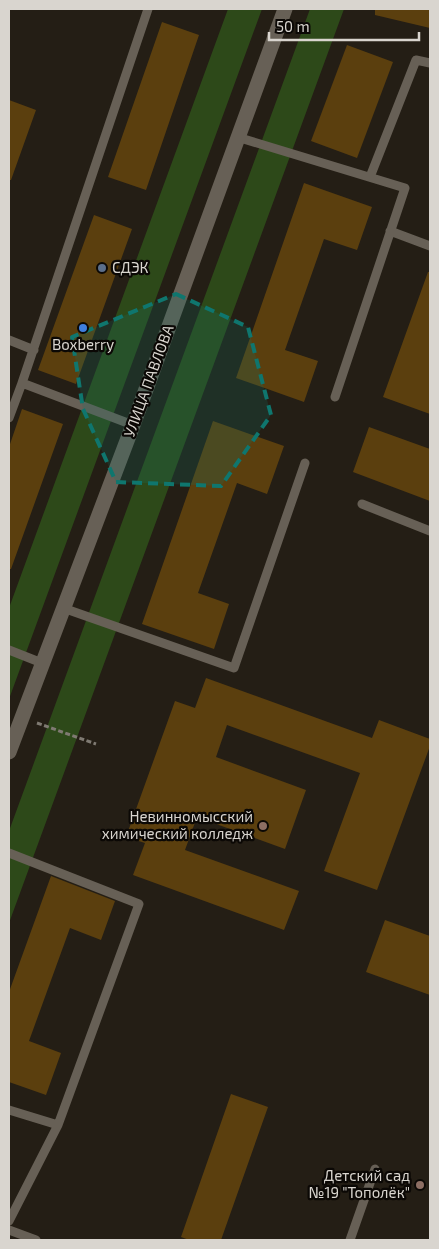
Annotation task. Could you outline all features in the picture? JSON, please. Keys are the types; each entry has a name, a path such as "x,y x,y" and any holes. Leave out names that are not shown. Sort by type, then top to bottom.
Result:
{"street":[{"name":"УЛИЦА ПАВЛОВА","path":"9,752 133,425 285,9"}],"lane":[{"path":"9,418 34,350 148,9"},
{"path":"370,177 416,60 430,63"},
{"path":"237,137 405,188 335,398"},
{"path":"390,231 430,246"},
{"path":"9,340 34,350"},
{"path":"22,383 133,425"},
{"path":"63,608 234,668 305,463"},
{"path":"362,504 430,531"},
{"path":"9,650 42,663"},
{"path":"9,854 139,904 58,1125 9,1220"},
{"path":"9,1110 58,1125"},
{"path":"350,1240 375,1169"},
{"path":"9,1230 36,1240"}],"path":[{"path":"22,717 96,744"}],"highlighted area":[{"path":"176,294 248,327 271,415 221,486 116,482 83,409 72,337"}],"green space":[{"path":"228,9 262,9 9,699 9,608"},
{"path":"310,9 344,9 9,923 9,831"}],"building":[{"path":"375,9 430,9 430,28 375,15"},
{"path":"162,22 199,35 146,190 108,177"},
{"path":"347,45 393,62 357,158 311,141"},
{"path":"9,100 36,110 11,180 9,180"},
{"path":"304,183 372,207 357,250 324,239 285,350 318,361 304,402 236,378"},
{"path":"94,215 132,229 76,384 38,370"},
{"path":"428,272 430,272 430,414 383,397"},
{"path":"22,409 63,424 11,569 9,569 9,447"},
{"path":"213,421 284,446 267,494 237,483 198,593 229,604 214,649 142,624"},
{"path":"369,427 430,449 430,501 353,472"},
{"path":"206,678 372,738 379,720 430,739 430,746 377,890 324,871 360,773 227,725 216,757 306,790 285,849 197,817 185,850 299,891 284,930 133,875 145,843 126,837 175,701 195,708"},
{"path":"51,876 115,901 101,940 70,928 29,1041 61,1053 46,1095 9,1082 9,992"},
{"path":"385,920 430,936 430,995 366,972"},
{"path":"231,1094 268,1107 221,1240 189,1240 181,1237"}],"place":[{"name":"СДЭК","path":"102,268"},
{"name":"Boxberry","path":"83,328"},
{"name":"Невинномысский химический колледж","path":"263,826"},
{"name":"Детский сад №19 \"Тополёк\"","path":"420,1185"}]}
